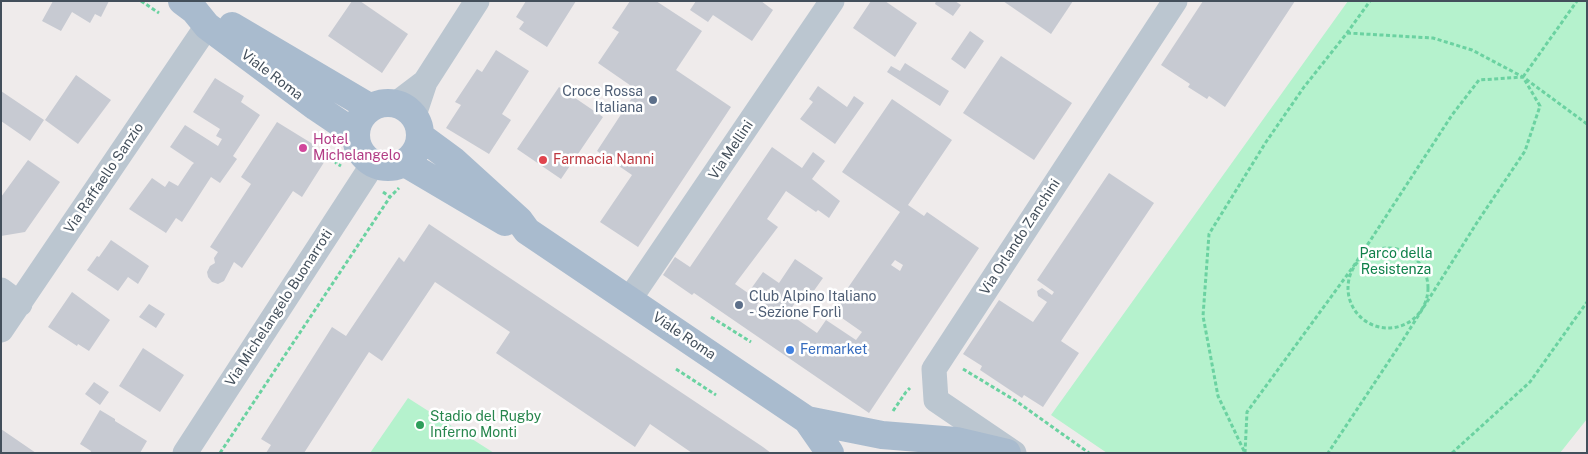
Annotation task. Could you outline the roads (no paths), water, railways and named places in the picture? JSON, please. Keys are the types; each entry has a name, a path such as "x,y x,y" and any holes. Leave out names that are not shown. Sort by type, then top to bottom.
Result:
{"main road":[{"name":"Viale Roma","path":"194,12 214,15 400,116 454,161 519,220 527,230 807,420 830,453"},
{"name":"Viale Roma","path":"194,12 316,107 356,134"},
{"path":"400,116 418,146 413,156 405,163 394,167 373,164 366,159 357,143 356,134 360,119 400,116"},
{"name":"Viale Roma","path":"405,163 514,228 527,230"},
{"path":"807,420 882,435 956,441 1007,453"}],"street":[{"path":"400,116 425,82 477,1"},
{"name":"Via Mellini","path":"629,300 832,1"},
{"name":"Via Orlando Zanchini","path":"1014,453 936,400 934,369 1175,1"},
{"name":"Via Raffaello Sanzio","path":"1,330 10,297 194,12"},
{"name":"Via Michelangelo Buonarroti","path":"185,453 373,164"}],"place":[{"name":"Croce Rossa Italiana","path":"653,100"},
{"name":"Hotel Michelangelo","path":"303,148"},
{"name":"Farmacia Nanni","path":"543,160"},
{"name":"Club Alpino Italiano - Sezione Forlì","path":"739,305"},
{"name":"Fermarket","path":"790,350"},
{"name":"Stadio del Rugby Inferno Monti","path":"420,425"}],"park label":[{"name":"Parco della Resistenza","path":"1396,262"}]}
